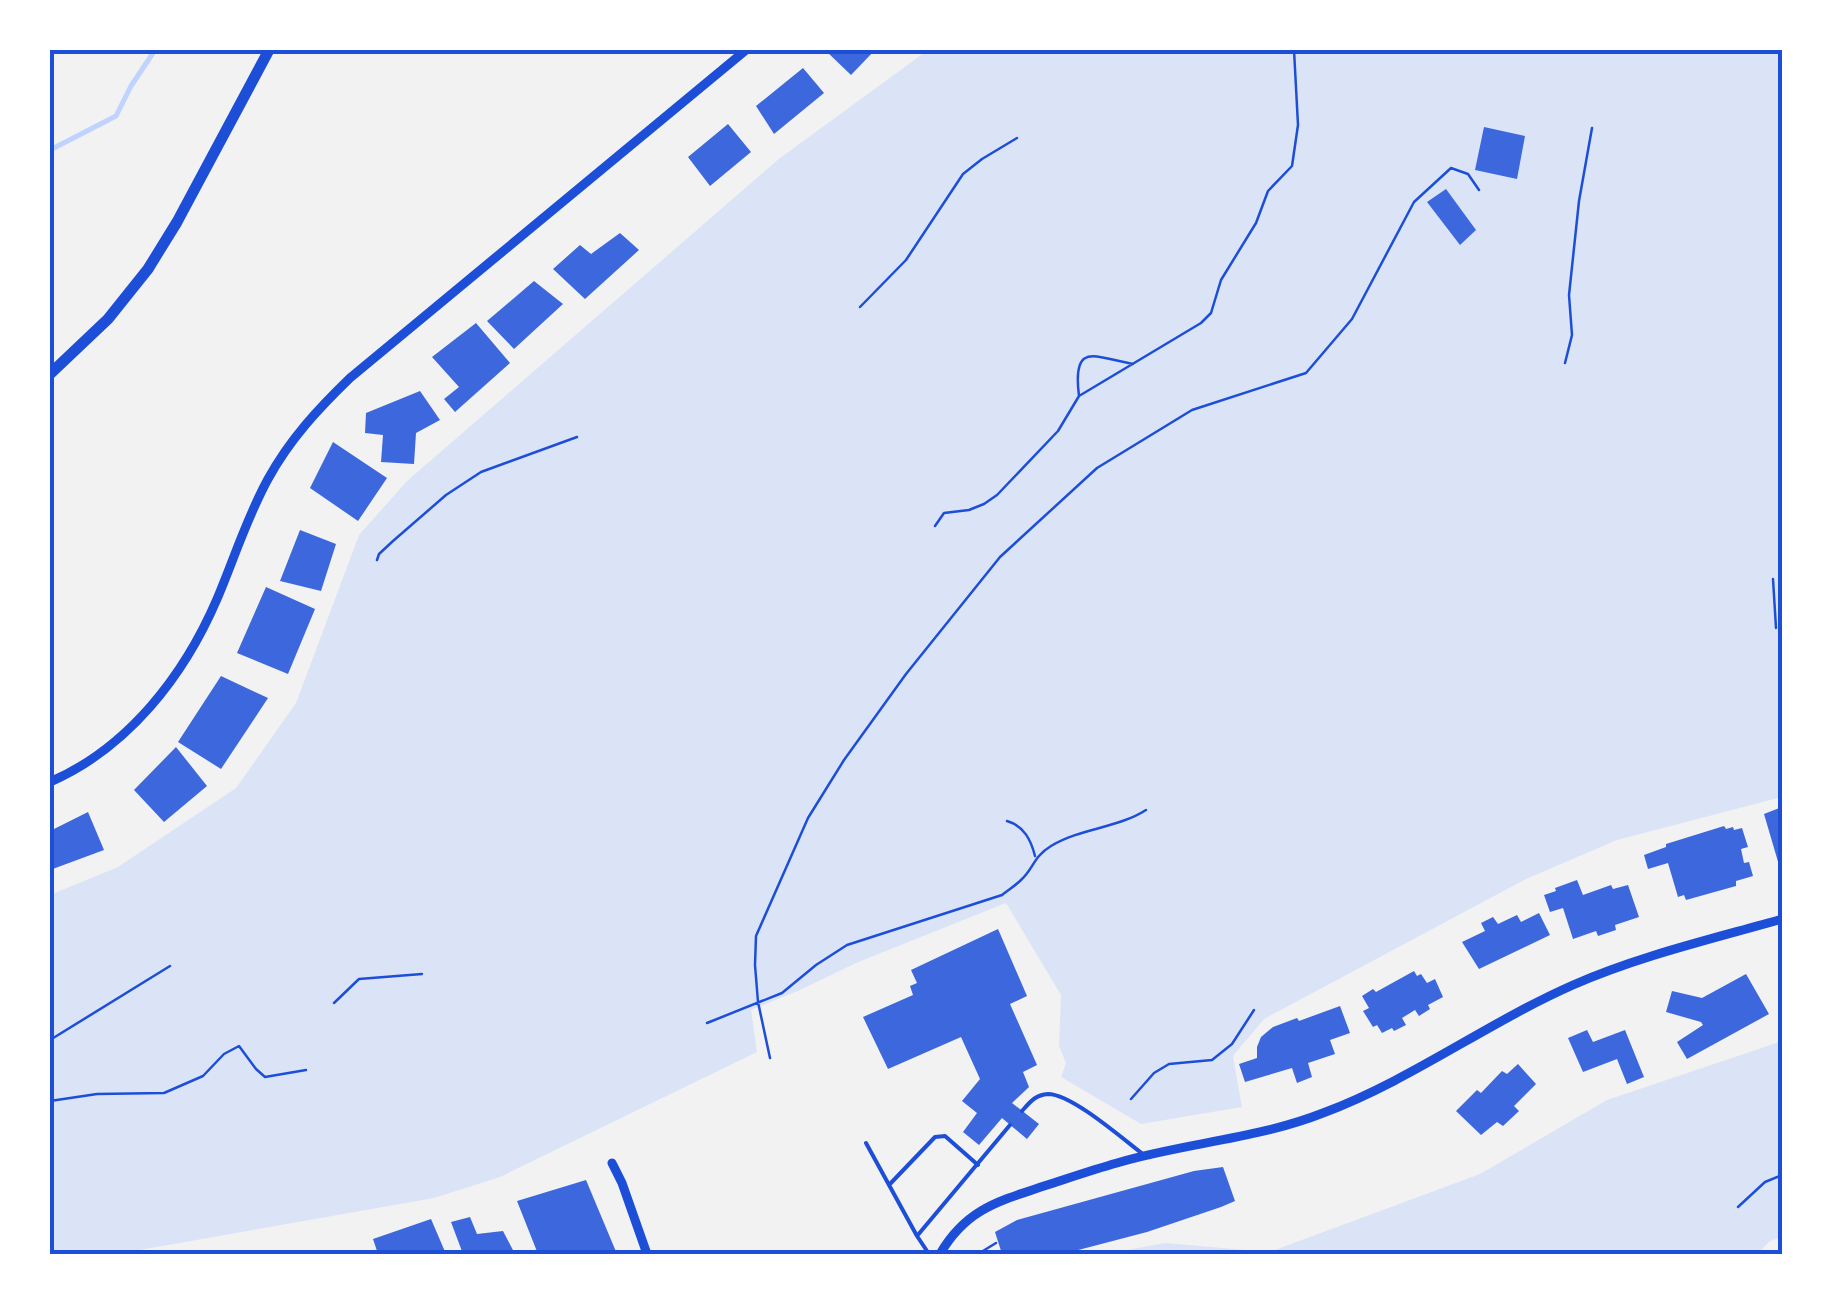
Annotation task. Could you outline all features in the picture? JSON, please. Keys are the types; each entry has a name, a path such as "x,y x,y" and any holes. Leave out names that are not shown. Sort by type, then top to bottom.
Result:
{"street":[{"path":"50,374 108,318 148,270 269,50"},
{"path":"50,782 83,765 121,736 175,676 215,603 269,476 300,428 324,402 746,50"},
{"path":"940,1254 977,1213 999,1200 1144,1155 1236,1138 1318,1115 1408,1075 1570,986 1613,969 1782,918"},
{"path":"612,1162 647,1254"}],"lane":[{"path":"1022,1112 1034,1097 1050,1094 1066,1099 1144,1155"},
{"path":"917,1236 1010,1125"},
{"path":"889,1185 934,1138 945,1136 978,1165"},
{"path":"866,1143 929,1254"}],"path":[{"path":"935,526 944,512 969,510 997,495 1049,442 1079,396 1202,324 1210,314 1221,280 1256,223 1268,190 1292,166 1298,124 1294,50"},
{"path":"1566,364 1572,335 1569,295 1579,201 1592,128"},
{"path":"860,307 906,260 963,174 1016,138"},
{"path":"770,1058 758,1002 756,936 808,818 906,674 1000,557 1097,468 1192,410 1306,373 1352,319 1414,202 1451,168 1468,174 1480,190"},
{"path":"1079,396 1077,367 1089,355 1135,364"},
{"path":"377,560 446,495 482,472 578,437"},
{"path":"1773,579 1776,628"},
{"path":"708,1023 782,993 816,964 848,944 1002,895 1051,846 1078,833 1134,818 1146,810"},
{"path":"1006,821 1032,842 1035,858"},
{"path":"50,1040 170,966"},
{"path":"334,1003 359,978 422,974"},
{"path":"1130,1099 1154,1072 1169,1064 1212,1060 1232,1044 1254,1010"},
{"path":"50,1101 98,1094 164,1093 203,1076 224,1054 239,1046 265,1077 306,1070"},
{"path":"1738,1207 1765,1182 1782,1175"},
{"path":"978,1254 996,1243"}],"shaded area":[{"path":"928,50 1782,50 1782,797 1617,840 1526,879 1264,1019 1233,1056 1242,1107 1141,1124 1061,1077 1066,1063 1059,1046 1061,995 1006,903 751,1010 757,1052 500,1177 434,1198 117,1254 50,1254 50,895 118,867 236,788 296,703 359,535 407,481 780,158"},
{"path":"1782,1041 1782,1237 1770,1241 1757,1254 1106,1254 1165,1243 1269,1252 1480,1174 1607,1100"}],"building":[{"path":"825,50 875,50 851,75"},
{"path":"803,68 824,93 774,134 756,106"},
{"path":"728,124 751,152 710,186 688,157"},
{"path":"1484,127 1525,136 1517,179 1475,170"},
{"path":"1446,189 1476,230 1460,245 1427,202"},
{"path":"620,233 639,250 585,299 553,269 580,245 591,254"},
{"path":"534,281 563,304 514,349 487,321"},
{"path":"476,323 510,363 455,412 444,399 459,387 432,357"},
{"path":"420,391 440,420 416,433 414,464 381,462 383,435 365,433 366,413"},
{"path":"333,442 387,478 358,521 310,488"},
{"path":"300,530 336,544 321,591 280,581"},
{"path":"266,587 315,609 288,674 237,653"},
{"path":"221,676 268,698 221,769 178,742"},
{"path":"176,747 207,786 164,822 134,790"},
{"path":"1782,807 1782,872 1781,872 1764,814"},
{"path":"88,812 104,850 50,870 50,831"},
{"path":"1724,826 1742,828 1748,847 1741,849 1753,876 1736,881 1736,886 1686,900 1684,895 1678,897 1668,863 1648,869 1644,855"},
{"path":"1577,880 1583,895 1611,885 1613,889 1628,885 1639,917 1598,936 1596,931 1573,939 1563,908 1550,912 1544,895"},
{"path":"1539,913 1550,935 1479,969 1462,942 1485,931 1481,923 1493,917 1498,924 1517,915 1521,922"},
{"path":"998,929 1027,996 1010,1004 1037,1065 1023,1072 1029,1087 1012,1103 1039,1124 1027,1139 1002,1118 979,1145 963,1132 977,1113 962,1101 980,1079 961,1037 888,1069 863,1017 913,995 910,986 917,983 911,970"},
{"path":"1414,971 1427,983 1435,979 1443,997 1428,1005 1430,1009 1419,1016 1415,1010 1402,1018 1406,1025 1382,1033 1363,1011 1369,1008 1362,996"},
{"path":"1746,974 1769,1014 1687,1059 1677,1042 1703,1025 1666,1012 1672,991 1702,998"},
{"path":"1340,1006 1350,1033 1330,1040 1335,1054 1308,1063 1312,1077 1297,1083 1292,1068 1245,1082 1239,1064 1257,1058 1261,1037 1273,1027"},
{"path":"1587,1030 1593,1042 1625,1030 1644,1077 1627,1084 1617,1059 1583,1072 1568,1038"},
{"path":"1518,1064 1536,1084 1514,1106 1519,1111 1503,1126 1497,1122 1481,1135 1456,1111 1502,1071 1507,1074"},
{"path":"1223,1167 1235,1201 1221,1207 1063,1254 1002,1254 995,1232 1017,1220 1194,1171"},
{"path":"586,1180 617,1254 538,1254 517,1201"},
{"path":"470,1217 477,1234 503,1231 515,1254 463,1254 451,1222"},
{"path":"431,1219 446,1254 378,1254 373,1239"}],"waterway":[{"path":"50,150 116,116 155,50"}]}
